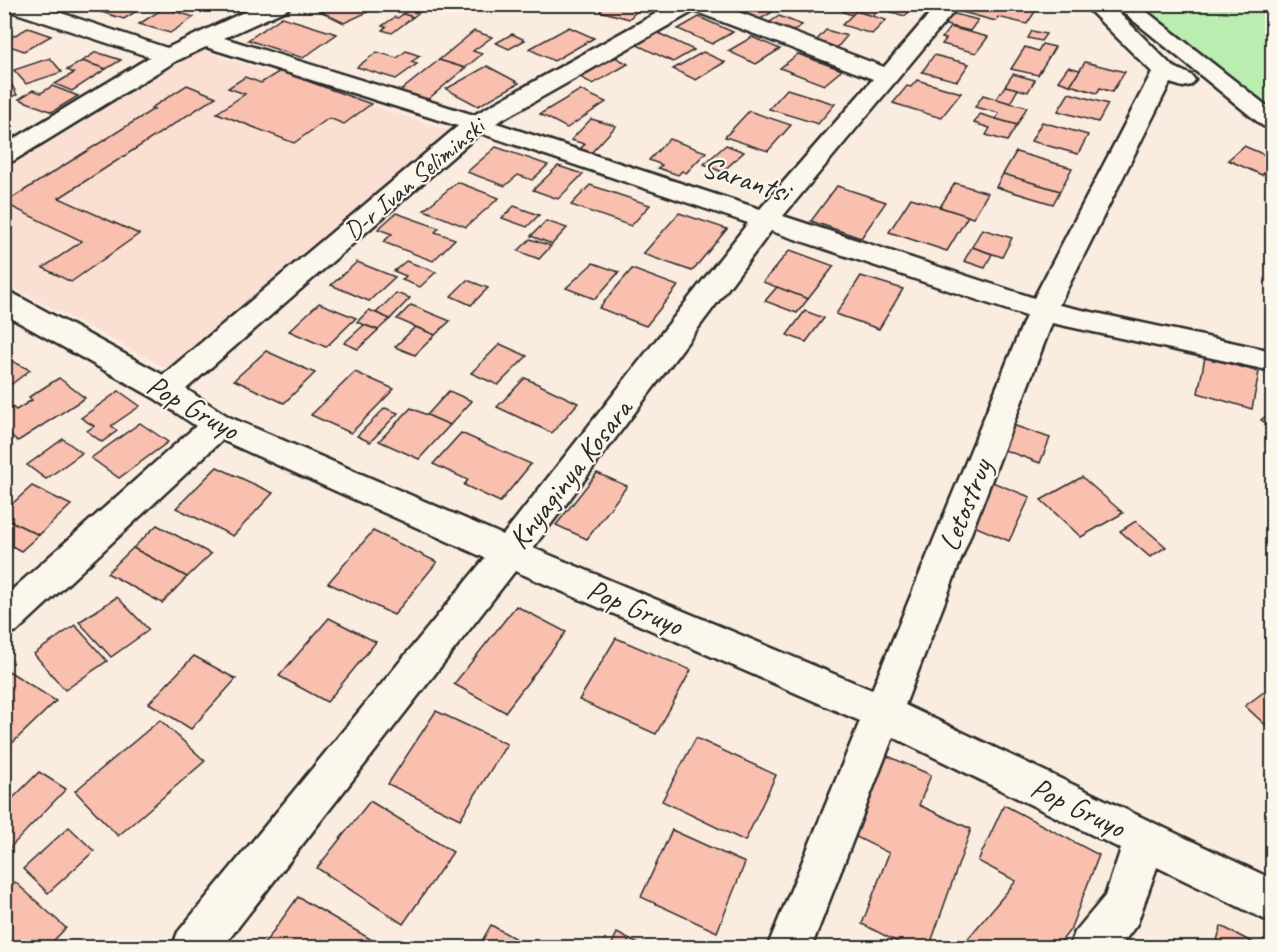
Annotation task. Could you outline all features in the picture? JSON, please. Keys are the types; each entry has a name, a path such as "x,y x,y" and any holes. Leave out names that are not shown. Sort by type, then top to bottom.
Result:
{"street":[{"path":"11,4 168,56"},
{"path":"4,156 168,56 280,4"},
{"name":"D-r Ivan Seliminski","path":"165,390 476,124 690,4"},
{"path":"696,4 887,75"},
{"name":"Knyaginya Kosara","path":"194,948 509,553 765,220 950,4"},
{"path":"1094,4 1100,7 1164,71 1221,96"},
{"path":"1123,4 1272,121"},
{"name":"Sarantsi","path":"204,39 476,124 1042,311 1272,362"},
{"name":"Letostruy","path":"789,948 1042,311 1164,71"},
{"name":"Pop Gruyo","path":"4,301 165,390 218,425 509,553 883,712 1272,901"},
{"path":"4,620 218,425"},
{"path":"1091,948 1122,909 1145,840"}],"shaded area":[{"path":"200,50 450,131 172,371 5,283 5,170"}],"green space":[{"path":"1123,5 1272,5 1272,121"}],"building":[{"path":"98,4 146,5 124,19 91,9"},
{"path":"325,4 359,4 370,11 344,23 316,9"},
{"path":"416,4 443,4 438,8 429,5 413,17 403,14"},
{"path":"607,4 644,4 629,19 600,11"},
{"path":"724,4 761,4 746,14"},
{"path":"800,4 824,4 810,13 796,7"},
{"path":"852,4 878,11 872,16 856,11 852,15 843,12"},
{"path":"880,4 917,4 905,16 877,8"},
{"path":"963,4 1040,4 1027,24 998,17 996,21 958,11"},
{"path":"758,6 772,12 754,23 740,17"},
{"path":"164,8 194,17 170,33 139,24"},
{"path":"856,11 886,20 872,34 842,25"},
{"path":"951,13 978,20 970,31 942,24"},
{"path":"403,14 413,17 392,33 382,30 386,27 382,26"},
{"path":"779,16 802,25 787,35 764,26"},
{"path":"282,17 337,34 303,58 248,40"},
{"path":"699,17 733,32 712,44 678,29"},
{"path":"569,27 594,38 554,61 529,49"},
{"path":"950,27 988,37 976,53 942,44 946,39 942,38"},
{"path":"28,28 51,36 24,51 4,44 4,41"},
{"path":"826,30 847,36 835,50 813,44"},
{"path":"474,31 492,37 473,51 482,54 465,68 439,60"},
{"path":"1032,31 1046,34 1041,41 1028,38"},
{"path":"656,32 694,50 673,62 635,44"},
{"path":"512,34 525,40 509,49 496,43"},
{"path":"752,37 780,49 756,64 728,51"},
{"path":"1042,44 1055,47 1038,75 1011,69 1025,47 1038,51"},
{"path":"406,51 420,56 411,62 417,64 396,79 357,67 377,52 397,58"},
{"path":"96,52 121,60 106,69 82,61"},
{"path":"703,52 725,62 696,80 673,69"},
{"path":"798,54 842,70 824,85 780,68"},
{"path":"934,55 969,64 957,81 922,72"},
{"path":"613,56 628,64 593,84 578,76"},
{"path":"50,58 62,72 26,84 14,70"},
{"path":"439,60 465,68 426,101 399,92"},
{"path":"82,61 106,69 72,91 55,84 74,73 67,70"},
{"path":"1085,62 1125,72 1112,92 1100,88 1097,93 1070,85"},
{"path":"487,66 519,83 478,106 446,89"},
{"path":"1068,67 1080,70 1070,85 1058,81"},
{"path":"280,71 371,104 344,124 329,118 294,143 217,113 245,94 228,88 245,77 261,83"},
{"path":"1013,74 1035,80 1028,92 1005,86"},
{"path":"9,79 17,95 10,97 12,102 4,104 4,80"},
{"path":"917,80 961,93 941,118 893,103 907,86 911,87"},
{"path":"187,85 216,97 59,198 139,234 71,282 43,268 82,241 4,203 154,109 151,108"},
{"path":"52,86 78,96 52,112 19,99 33,90 41,93"},
{"path":"1005,86 1018,89 1010,103 996,99"},
{"path":"787,89 835,104 818,124 769,109"},
{"path":"580,90 606,102 567,128 540,114"},
{"path":"1069,93 1108,104 1098,122 1058,111"},
{"path":"983,95 1027,107 1017,125 996,119 999,113 975,107"},
{"path":"749,111 791,125 768,151 725,137"},
{"path":"980,114 1017,125 1007,141 986,135 990,128 974,123"},
{"path":"591,119 616,126 591,153 580,149 585,144 571,140"},
{"path":"1042,122 1088,135 1078,154 1031,141"},
{"path":"669,139 706,152 686,173 682,171 678,175 658,168 662,165 649,160"},
{"path":"726,145 744,152 722,172 704,164"},
{"path":"1244,146 1272,158 1272,165 1262,175 1228,160"},
{"path":"496,147 548,165 532,180 518,175 505,186 467,172"},
{"path":"1016,152 1072,168 1060,191 1003,174"},
{"path":"558,166 583,174 558,199 533,190"},
{"path":"1003,174 1060,191 1053,204 996,187"},
{"path":"457,182 499,198 466,227 424,210"},
{"path":"955,183 988,193 973,218 940,207"},
{"path":"590,185 650,205 631,226 571,205"},
{"path":"837,186 886,202 861,238 811,221"},
{"path":"911,198 968,216 947,251 889,232"},
{"path":"514,206 539,215 527,227 502,218"},
{"path":"396,213 439,228 435,232 455,239 433,261 383,242 392,234 378,229"},
{"path":"679,213 727,229 692,271 643,254"},
{"path":"546,221 567,228 552,244 531,236"},
{"path":"982,229 1012,238 1002,257 972,247"},
{"path":"530,239 551,246 539,259 518,251"},
{"path":"972,247 992,254 985,268 964,261"},
{"path":"790,250 834,266 808,299 763,282"},
{"path":"406,261 436,272 420,287 402,280 406,276 394,271"},
{"path":"357,262 395,277 369,301 331,285"},
{"path":"593,263 619,272 595,299 566,288"},
{"path":"632,269 678,286 646,326 599,308"},
{"path":"861,276 903,289 879,329 836,314"},
{"path":"467,280 488,288 471,305 451,296"},
{"path":"777,287 808,299 797,313 765,301"},
{"path":"396,293 410,298 390,319 376,313"},
{"path":"319,303 356,318 326,347 289,331"},
{"path":"411,305 450,321 435,335 397,319"},
{"path":"369,310 390,319 378,330 357,322"},
{"path":"805,311 824,318 806,342 787,335"},
{"path":"364,325 378,330 358,349 344,343"},
{"path":"415,327 435,335 415,355 395,347"},
{"path":"500,344 527,356 498,385 471,373"},
{"path":"266,351 315,373 284,403 234,380"},
{"path":"4,357 30,370 4,390"},
{"path":"1205,357 1259,372 1252,409 1198,393"},
{"path":"355,372 394,389 351,433 311,415"},
{"path":"59,378 85,398 18,441 4,430 4,412 12,407 16,410 32,400 29,397"},
{"path":"525,378 578,403 552,433 497,407"},
{"path":"119,391 140,406 111,426 117,431 102,442 87,431 94,426 81,418"},
{"path":"449,391 472,401 450,425 427,415"},
{"path":"385,408 398,413 370,442 357,436"},
{"path":"411,408 450,425 419,459 379,441"},
{"path":"1272,411 1272,427 1261,420"},
{"path":"140,423 168,442 119,478 91,458"},
{"path":"1010,424 1050,438 1040,463 999,448"},
{"path":"461,433 531,464 500,502 464,485 468,480 433,464"},
{"path":"63,439 82,453 46,479 27,465"},
{"path":"217,467 273,493 233,536 176,508"},
{"path":"597,473 627,486 587,539 556,525"},
{"path":"1082,477 1123,513 1081,537 1041,500"},
{"path":"982,478 1030,497 1009,541 960,520"},
{"path":"32,486 71,505 39,535 4,518 4,511"},
{"path":"4,518 39,535 21,551 12,546 4,553"},
{"path":"1136,521 1166,547 1150,557 1120,531"},
{"path":"157,525 211,554 187,577 133,548"},
{"path":"373,531 437,562 394,615 328,583"},
{"path":"133,548 187,577 162,603 107,573"},
{"path":"117,597 149,630 111,657 79,622"},
{"path":"516,606 566,632 505,712 454,684"},
{"path":"329,618 376,642 327,702 279,676"},
{"path":"75,625 107,661 65,690 34,654"},
{"path":"616,638 691,670 656,734 579,700"},
{"path":"194,656 236,679 191,729 149,703"},
{"path":"4,668 56,701 4,751"},
{"path":"1272,686 1272,731 1245,706"},
{"path":"436,711 507,744 460,819 388,784"},
{"path":"160,720 205,761 118,836 75,791"},
{"path":"696,738 776,775 745,841 662,801"},
{"path":"883,754 931,775 919,805 971,829 929,948 909,948 862,924 889,853 850,834"},
{"path":"39,772 66,789 4,854 4,807"},
{"path":"370,801 453,852 403,924 317,868"},
{"path":"1004,805 1099,855 1070,930 1056,948 960,948 1016,881 978,861"},
{"path":"69,827 94,851 48,893 23,869"},
{"path":"672,830 745,863 717,932 641,897"},
{"path":"15,882 66,928 46,948 4,948 4,892"},
{"path":"298,897 379,944 376,948 261,948"},
{"path":"491,925 532,948 478,948"},
{"path":"1221,926 1263,948 1215,948"},
{"path":"617,933 646,948 610,948"}]}
